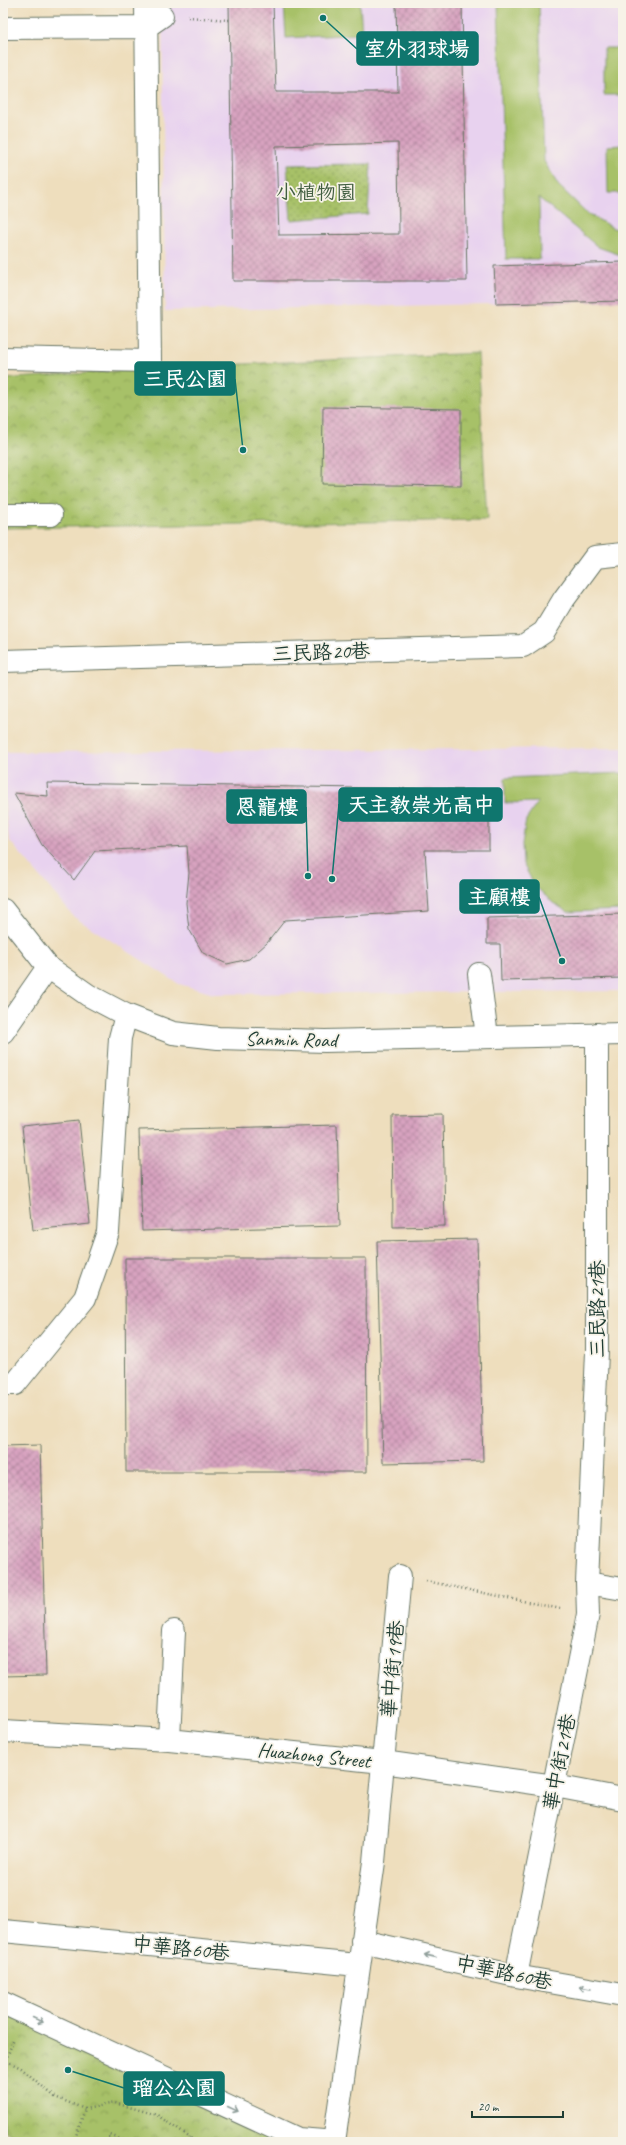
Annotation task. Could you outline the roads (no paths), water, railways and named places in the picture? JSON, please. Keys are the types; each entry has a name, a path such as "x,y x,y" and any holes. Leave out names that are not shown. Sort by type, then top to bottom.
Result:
{"street":[{"path":"3,28 151,15 150,361 3,358"},
{"path":"3,516 51,515"},
{"name":"三民路20巷","path":"3,661 523,646 544,632 564,600 595,557 623,554"},
{"name":"Sanmin Road","path":"3,910 48,967 88,995 126,1015 173,1032 218,1038 325,1041 623,1034"},
{"path":"3,1032 13,1001 48,967"},
{"path":"479,974 487,1037"},
{"path":"3,1384 15,1384 85,1298 108,1232 120,1038 126,1015"},
{"name":"三民路21巷","path":"587,1583 597,1352 597,1034"},
{"name":"華中街19巷","path":"335,2142 352,2029 358,1965 374,1862 400,1576"},
{"path":"587,1583 623,1589"},
{"name":"華中街21巷","path":"516,1976 588,1614 587,1583"},
{"path":"169,1740 174,1631"},
{"name":"Huazhong Street","path":"3,1731 169,1740 383,1762 555,1786 623,1799"},
{"name":"中華路60巷","path":"3,1931 358,1965"},
{"name":"中華路60巷","path":"362,1941 516,1976 623,1994"},
{"path":"3,2003 298,2139 335,2142"}],"place":[{"name":"室外羽球場","path":"323,18"},
{"name":"三民公園","path":"243,450"},
{"name":"恩寵樓","path":"308,876"},
{"name":"天主教崇光高中","path":"332,879"},
{"name":"主顧樓","path":"562,961"},
{"name":"瑠公公園","path":"68,2070"}],"park label":[{"name":"小植物園","path":"316,192"}]}
